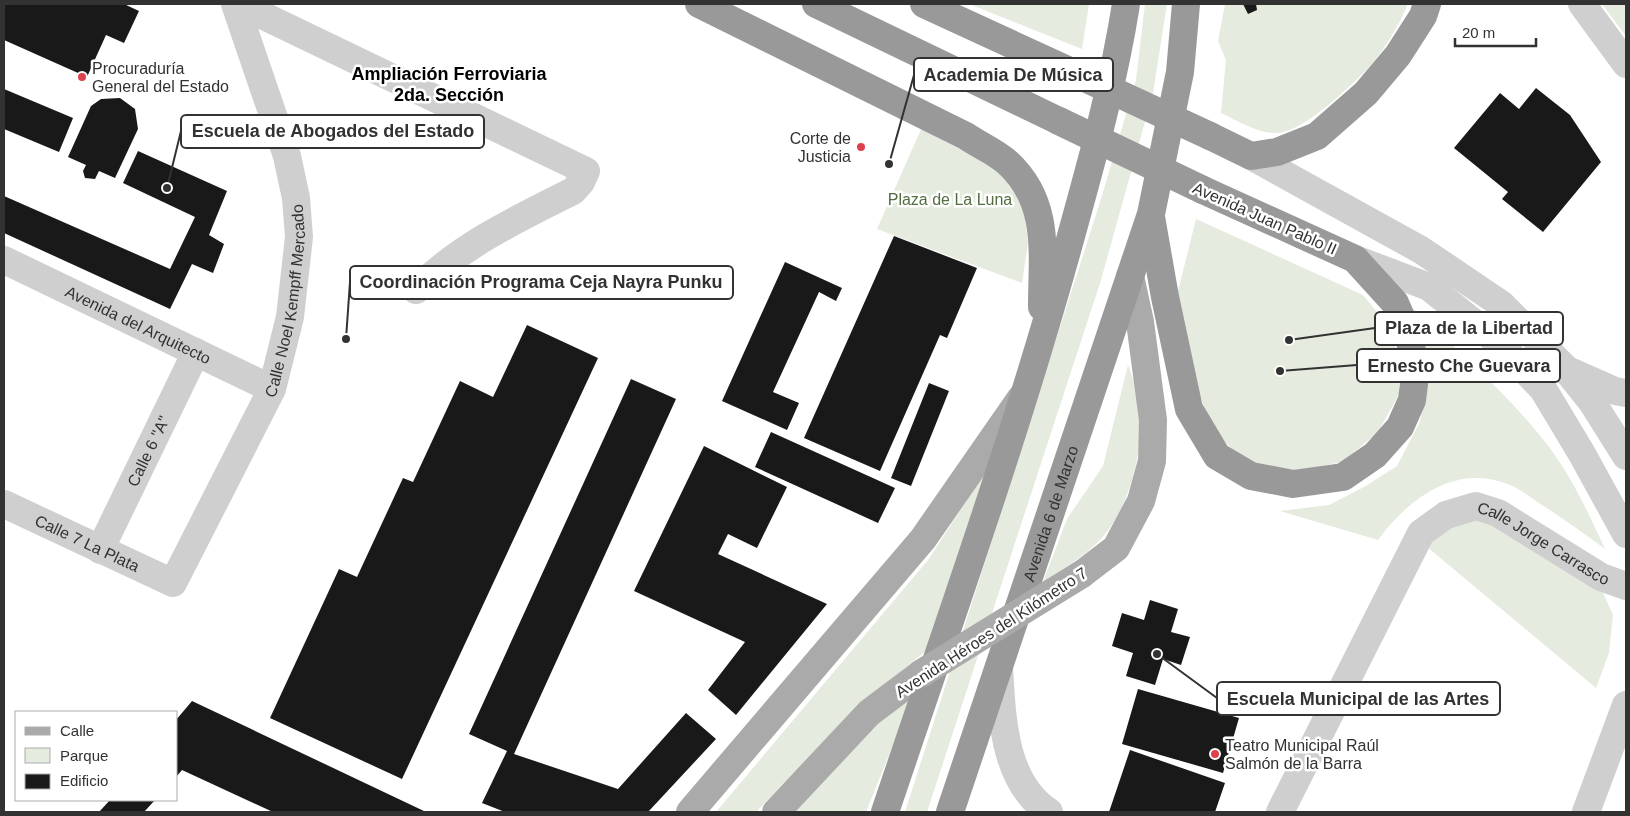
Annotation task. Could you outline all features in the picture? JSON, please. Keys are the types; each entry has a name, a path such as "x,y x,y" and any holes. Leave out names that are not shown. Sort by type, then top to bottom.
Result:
{"highway":[{"path":"699,4 966,136 1007,162 1026,182 1042,226 1042,342"},
{"name":"Avenida Juan Pablo II","path":"816,4 1203,190 1355,259"},
{"path":"924,4 1251,156 1278,152 1317,136 1366,94 1398,55 1423,16 1427,4"},
{"path":"884,812 1042,342 1100,130 1126,4"},
{"path":"1180,70 1186,4"},
{"path":"1198,4 1180,70 1151,214 1165,297 1189,409 1217,456 1251,476 1293,484 1343,477 1375,455 1400,427 1412,400 1416,368 1408,334 1395,303 1355,259"},
{"name":"Avenida 6 de Marzo","path":"950,812 1151,214"}],"main road":[{"name":"Avenida Héroes del Kilómetro 7","path":"776,812 869,713 922,673 1082,574 1116,548 1140,501 1152,461 1153,420 1140,322 1130,276"},
{"path":"690,812 923,539 1027,388"}],"street":[{"path":"237,4 586,171 581,182 572,191 468,248 437,269 416,290"},
{"name":"Calle Noel Kempff Mercado","path":"173,583 272,388 290,317 299,237 296,198 287,156 237,4"},
{"path":"1582,4 1626,64"},
{"path":"1251,156 1429,255 1501,304 1565,368 1592,402 1626,456"},
{"name":"Avenida Juan Pablo II","path":"1355,259 1429,287 1498,342 1543,388 1626,534"},
{"name":"Avenida del Arquitecto","path":"4,260 272,388"},
{"name":"Calle 6 \"A\"","path":"100,550 196,352"},
{"path":"1565,368 1615,391 1626,393"},
{"name":"Calle 7 La Plata","path":"4,504 173,583"},
{"name":"Calle Jorge Carrasco","path":"1280,812 1421,533 1446,515 1476,506 1498,512 1601,577 1626,586"},
{"path":"999,667 1001,711 1012,766 1040,806 1050,812"},
{"path":"1586,812 1626,705"}],"green space":[{"path":"969,4 1089,4 1082,49"},
{"path":"1145,4 1167,4 1153,93 1101,280 927,812 905,812 1101,199 1136,80"},
{"path":"1225,4 1408,4 1396,28 1376,59 1340,95 1301,124 1289,130 1271,133 1241,123 1221,113 1226,60 1218,41"},
{"path":"1602,4 1626,4 1626,36"},
{"name":"Plaza de La Luna","path":"922,127 991,159 1018,193 1025,218 1028,243 1022,283 877,229"},
{"path":"1196,219 1363,295 1385,322 1400,357 1399,394 1378,432 1342,462 1287,473 1245,462 1211,428 1192,371 1177,295"},
{"path":"1409,305 1531,424 1555,455 1571,481 1605,549 1521,491 1510,485 1490,479 1471,478 1452,481 1435,488 1404,511 1378,540 1280,511 1329,505 1364,487 1397,466 1420,422 1428,378 1425,340"},
{"path":"1128,365 1138,398 1140,436 1138,456 1127,496 1108,530 1096,544 1043,582 1067,519 1103,466"},
{"path":"990,465 927,650 858,706 756,812 716,812 928,560"},
{"path":"1488,513 1600,586 1613,615 1609,653 1596,688 1420,541 1451,518"},
{"path":"914,693 866,812 790,812 878,719"}],"building":[{"path":"4,4 124,4 139,11 124,43 106,35 87,77 4,40"},
{"path":"1243,4 1256,4 1257,10 1248,14"},
{"path":"1536,88 1570,115 1601,162 1543,232 1502,199 1508,192 1454,148 1500,93 1519,109"},
{"path":"4,89 73,118 59,152 4,129"},
{"path":"120,98 135,109 138,129 115,178 99,171 95,179 85,178 83,171 86,165 68,157 91,106 101,99"},
{"path":"138,151 227,191 209,235 224,244 213,273 192,264 170,309 4,233 4,196 170,269 195,217 123,183"},
{"path":"894,236 977,268 947,338 940,335 880,471 804,438"},
{"path":"785,262 842,288 836,301 819,292 773,392 799,403 787,430 722,401"},
{"path":"527,325 598,358 402,779 270,718 339,569 357,577 403,478 413,482 460,381 493,397"},
{"path":"631,379 676,399 514,754 618,789 686,713 716,739 648,812 505,812 482,803 507,751 469,734"},
{"path":"929,383 949,391 911,486 891,478"},
{"path":"771,432 895,488 878,523 755,467"},
{"path":"704,446 787,487 757,548 728,534 718,554 827,604 736,715 708,690 745,642 634,591"},
{"path":"1150,600 1178,609 1171,632 1190,637 1181,665 1163,659 1155,685 1126,676 1133,653 1112,646 1122,613 1144,620"},
{"path":"1138,689 1239,718 1223,773 1122,744"},
{"path":"192,701 426,812 273,812 182,770 178,775 178,718"},
{"path":"1130,750 1225,783 1215,812 1109,812"},
{"path":"109,801 154,801 144,812 99,812"}],"place":[{"name":"Procuraduría General del Estado","path":"82,77"},
{"name":"Corte de Justicia","path":"861,147"},
{"name":"Academia De Música","path":"889,164"},
{"name":"Escuela de Abogados del Estado","path":"167,188"},
{"name":"Coordinación Programa Ceja Nayra Punku","path":"346,339"},
{"name":"Plaza de la Libertad","path":"1289,340"},
{"name":"Ernesto Che Guevara","path":"1280,371"},
{"name":"Escuela Municipal de las Artes","path":"1157,654"},
{"name":"Teatro Municipal Raúl Salmón de la Barra","path":"1215,754"}],"district":[{"name":"Ampliación Ferroviaria 2da. Sección","path":"449,84"}]}
